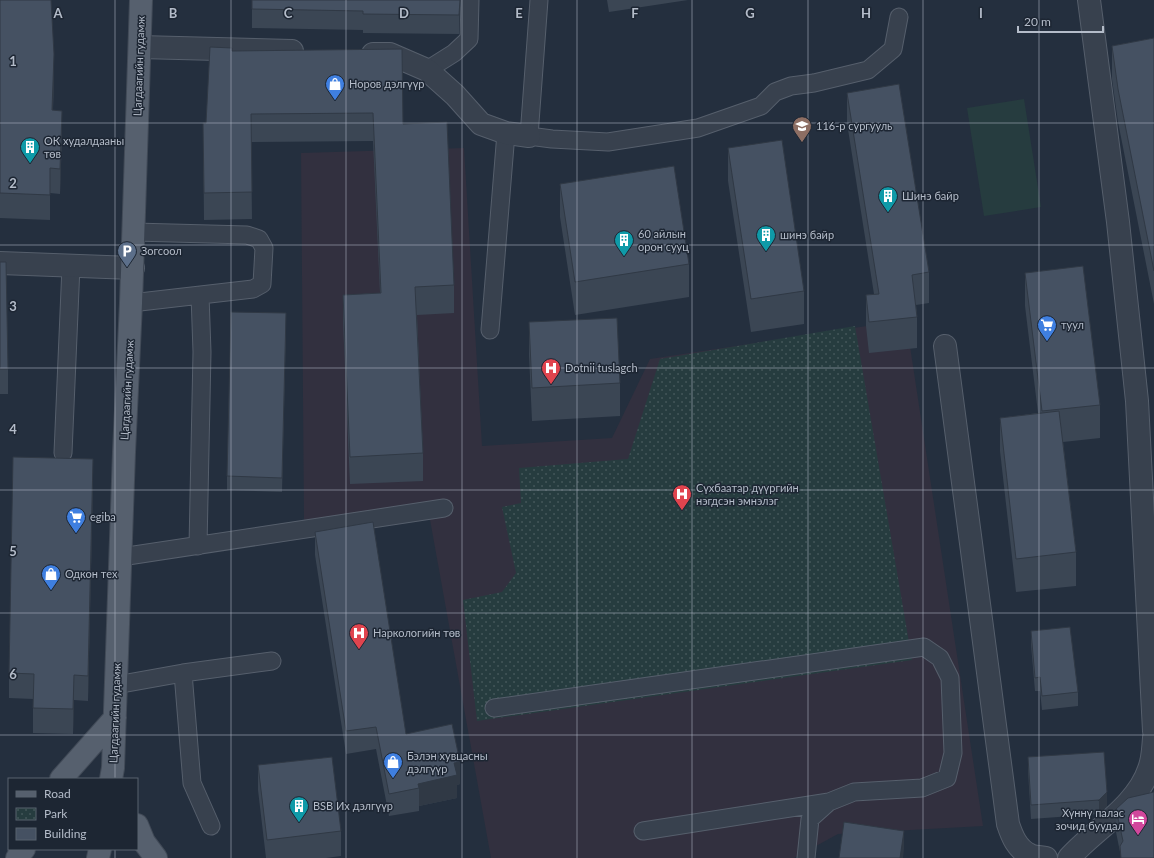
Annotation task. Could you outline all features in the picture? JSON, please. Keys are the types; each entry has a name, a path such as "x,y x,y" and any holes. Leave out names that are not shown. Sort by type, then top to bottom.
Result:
{"main road":[{"name":"Цагдаагийн гудамж","path":"114,775 124,452 133,268 141,0"},
{"path":"62,778 115,718"},
{"path":"138,827 144,842 156,858"},
{"path":"17,858 23,850"}],"street":[{"path":"1089,0 1118,222 1138,401 1154,732"},
{"path":"140,47 312,52"},
{"path":"351,53 390,54 427,70 455,95 481,124 506,133 529,136"},
{"path":"0,263 133,268"},
{"path":"945,346 1008,824 1013,838 1020,848 1030,855 1046,858"},
{"path":"1069,858 1130,800 1142,784 1149,770 1153,756 1154,738"}],"lane":[{"path":"427,70 454,53 468,39 470,0"},
{"path":"539,0 529,136 552,139 608,142 698,128 761,106 776,92 791,86 814,83 868,70 893,49 899,16"},
{"path":"490,330 506,133"},
{"path":"131,304 253,289 262,284 264,248 259,239 247,235 134,232"},
{"path":"63,452 71,266"},
{"path":"198,546 202,352 200,295"},
{"path":"121,557 444,508"},
{"path":"494,708 924,646 940,658 950,678 953,753 947,778 922,788 854,792 829,802 643,831"},
{"path":"116,685 183,673 272,661"},
{"path":"183,673 192,783 211,826"},
{"path":"806,858 810,818 829,802"}],"shaded area":[{"name":"Сүхбаатар дүүргийн нэгдсэн эмнэлэг","path":"464,148 482,446 612,438 650,359 906,320 983,826 838,834 794,858 491,858 427,503 304,520 301,153"}],"green space":[{"path":"1024,99 1041,207 984,216 967,108"},
{"path":"855,326 912,660 477,721 463,600 502,592 516,573 502,507 521,503 519,468 628,459 660,359"}],"building":[{"path":"0,0 51,0 54,54 52,110 62,111 60,169 50,168 50,195 0,193"},
{"path":"252,0 460,0 459,15 363,14 363,11 252,9"},
{"path":"1154,38 1154,271 1118,89 1112,46"},
{"path":"210,47 232,48 232,51 402,49 403,124 447,122 454,285 415,287 423,453 350,457 343,295 381,293 373,113 251,114 252,192 204,193 203,123 206,123"},
{"name":"Шинэ байр","path":"899,84 929,272 912,275 917,317 869,322 866,295 879,294 847,93"},
{"name":"шинэ байр","path":"782,140 804,291 751,299 728,148"},
{"name":"60 айлын орон сууц","path":"674,166 689,264 575,282 560,184"},
{"path":"0,262 6,262 8,369 0,369"},
{"path":"1083,266 1100,405 1042,411 1025,273"},
{"path":"231,312 286,313 282,478 227,476"},
{"path":"617,318 620,383 532,388 529,322"},
{"path":"1059,411 1076,552 1016,559 1000,418"},
{"name":"Одкон тех","path":"13,457 93,459 88,676 74,675 73,709 33,708 34,674 9,673"},
{"name":"Наркологийн төв","path":"373,522 406,734 452,724 460,762 454,763 457,775 418,784 419,788 389,794 376,727 346,731 315,532"},
{"path":"1070,627 1078,692 1042,696 1040,677 1035,678 1031,631"},
{"path":"1104,752 1107,792 1099,800 1031,805 1028,757"},
{"name":"BSB Их дэлгүүр","path":"332,757 341,831 267,840 258,765"},
{"path":"1154,792 1154,858 1121,858 1120,846 1123,841 1116,809 1128,798"},
{"path":"844,822 904,831 900,858 839,858"}],"place":[{"name":"Норов дэлгүүр","path":"335,101"},
{"name":"116-р сургууль","path":"802,143"},
{"name":"ОК худалдааны төв","path":"30,164"},
{"name":"Шинэ байр","path":"888,213"},
{"name":"шинэ байр","path":"766,252"},
{"name":"60 айлын орон сууц","path":"624,257"},
{"name":"Зогсоол","path":"127,268"},
{"name":"туул","path":"1047,342"},
{"name":"Dotnii tuslagch","path":"551,385"},
{"name":"Сүхбаатар дүүргийн нэгдсэн эмнэлэг","path":"682,511"},
{"name":"egiba","path":"76,534"},
{"name":"Одкон тех","path":"51,591"},
{"name":"Наркологийн төв","path":"359,650"},
{"name":"Бэлэн хувцасны дэлгүүр","path":"393,779"},
{"name":"BSB Их дэлгүүр","path":"299,823"},
{"name":"Хүннү палас зочид буудал","path":"1138,836"}]}
